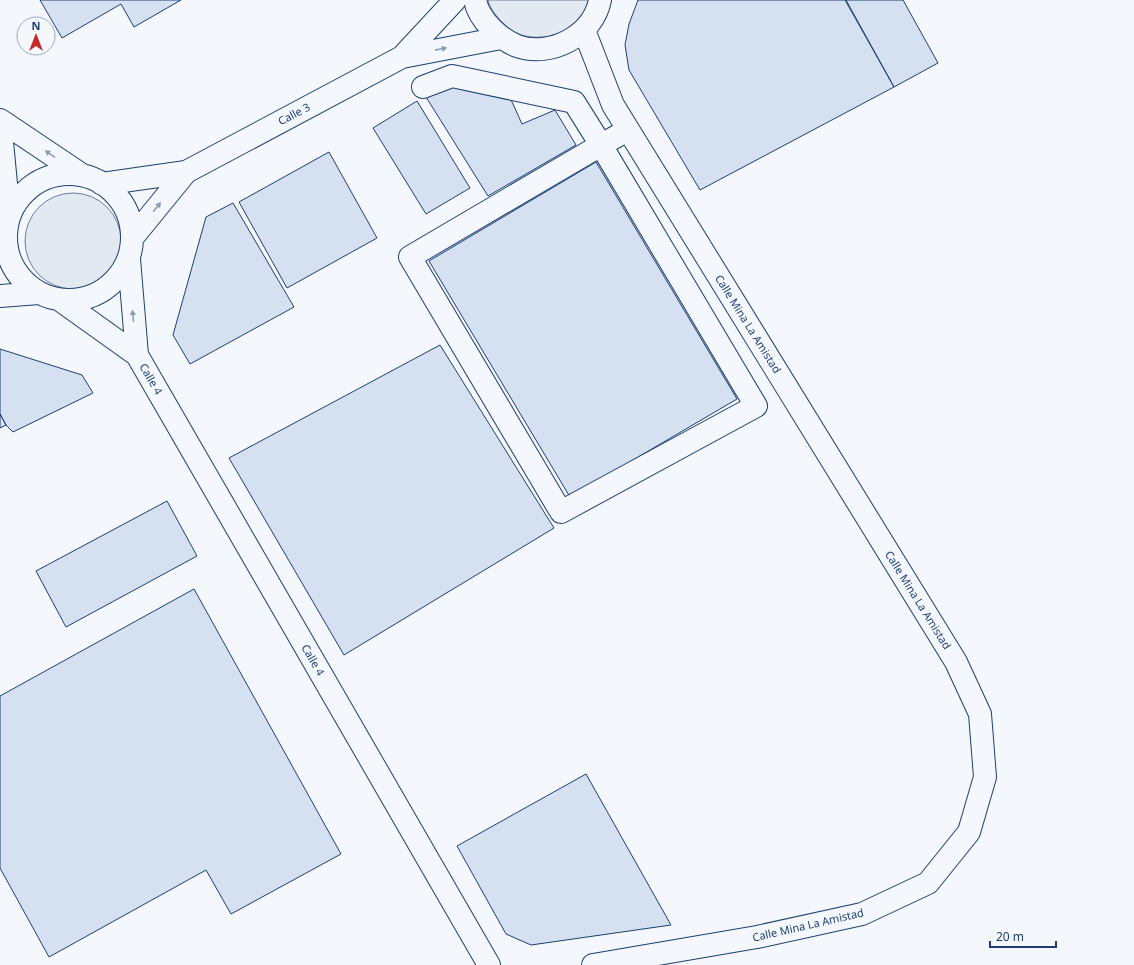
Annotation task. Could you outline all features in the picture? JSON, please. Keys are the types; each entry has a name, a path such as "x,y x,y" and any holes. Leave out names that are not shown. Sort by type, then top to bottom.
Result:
{"street":[{"name":"Calle 3","path":"402,57 455,0"},
{"path":"475,0 485,22 501,38 517,46 535,49 553,48 570,41 584,30 593,18 600,0"},
{"name":"Calle Mina La Amistad","path":"584,30 613,105 956,662 980,714 985,777 969,832 928,883 862,914 757,937 593,965"},
{"name":"Calle 3","path":"102,184 186,172 402,57 501,38"},
{"path":"424,87 452,76 574,102 601,145 756,406 561,512 410,257 601,145 628,130"},
{"path":"0,121 82,176 102,184 119,198 129,216 133,237 132,248 129,259 118,278 102,292 81,299 60,300 39,293 25,283 14,270 3,240 10,215 18,200 31,187 46,178 64,174 82,176"},
{"path":"0,121 10,215"},
{"name":"Calle 3","path":"133,237 186,172"},
{"name":"Calle 4","path":"129,259 137,355"},
{"path":"0,296 39,293"},
{"name":"Calle 4","path":"60,300 137,355 489,965"}],"shaded area":[{"path":"488,0 589,0 579,19 564,31 537,37 518,34 510,30 494,13"},
{"path":"73,193 91,197 107,207 117,223 121,241 117,259 107,275 91,285 73,289 55,285 39,275 29,259 25,241 29,223 39,207 55,197"}],"building":[{"path":"40,0 181,0 134,27 121,4 62,38 56,28 56,16 49,16"},
{"path":"638,0 845,0 894,87 700,190 629,70 625,45 629,24"},
{"path":"846,0 903,0 938,63 894,87"},
{"path":"450,83 508,93 522,124 555,110 576,145 488,196 426,97"},
{"path":"417,101 470,188 426,214 373,128"},
{"path":"329,152 377,238 287,288 239,202"},
{"path":"596,162 737,399 570,497 429,261"},
{"path":"233,203 294,307 190,364 173,335 206,217"},
{"path":"440,345 554,528 344,655 229,458"},
{"path":"0,349 82,375 93,393 13,432 6,425 0,414"},
{"path":"0,414 6,425 0,428"},
{"path":"167,501 197,556 66,627 36,571"},
{"path":"194,589 341,854 231,914 206,870 49,957 0,868 0,696"},
{"path":"586,774 671,925 531,945 506,934 457,846"}]}
